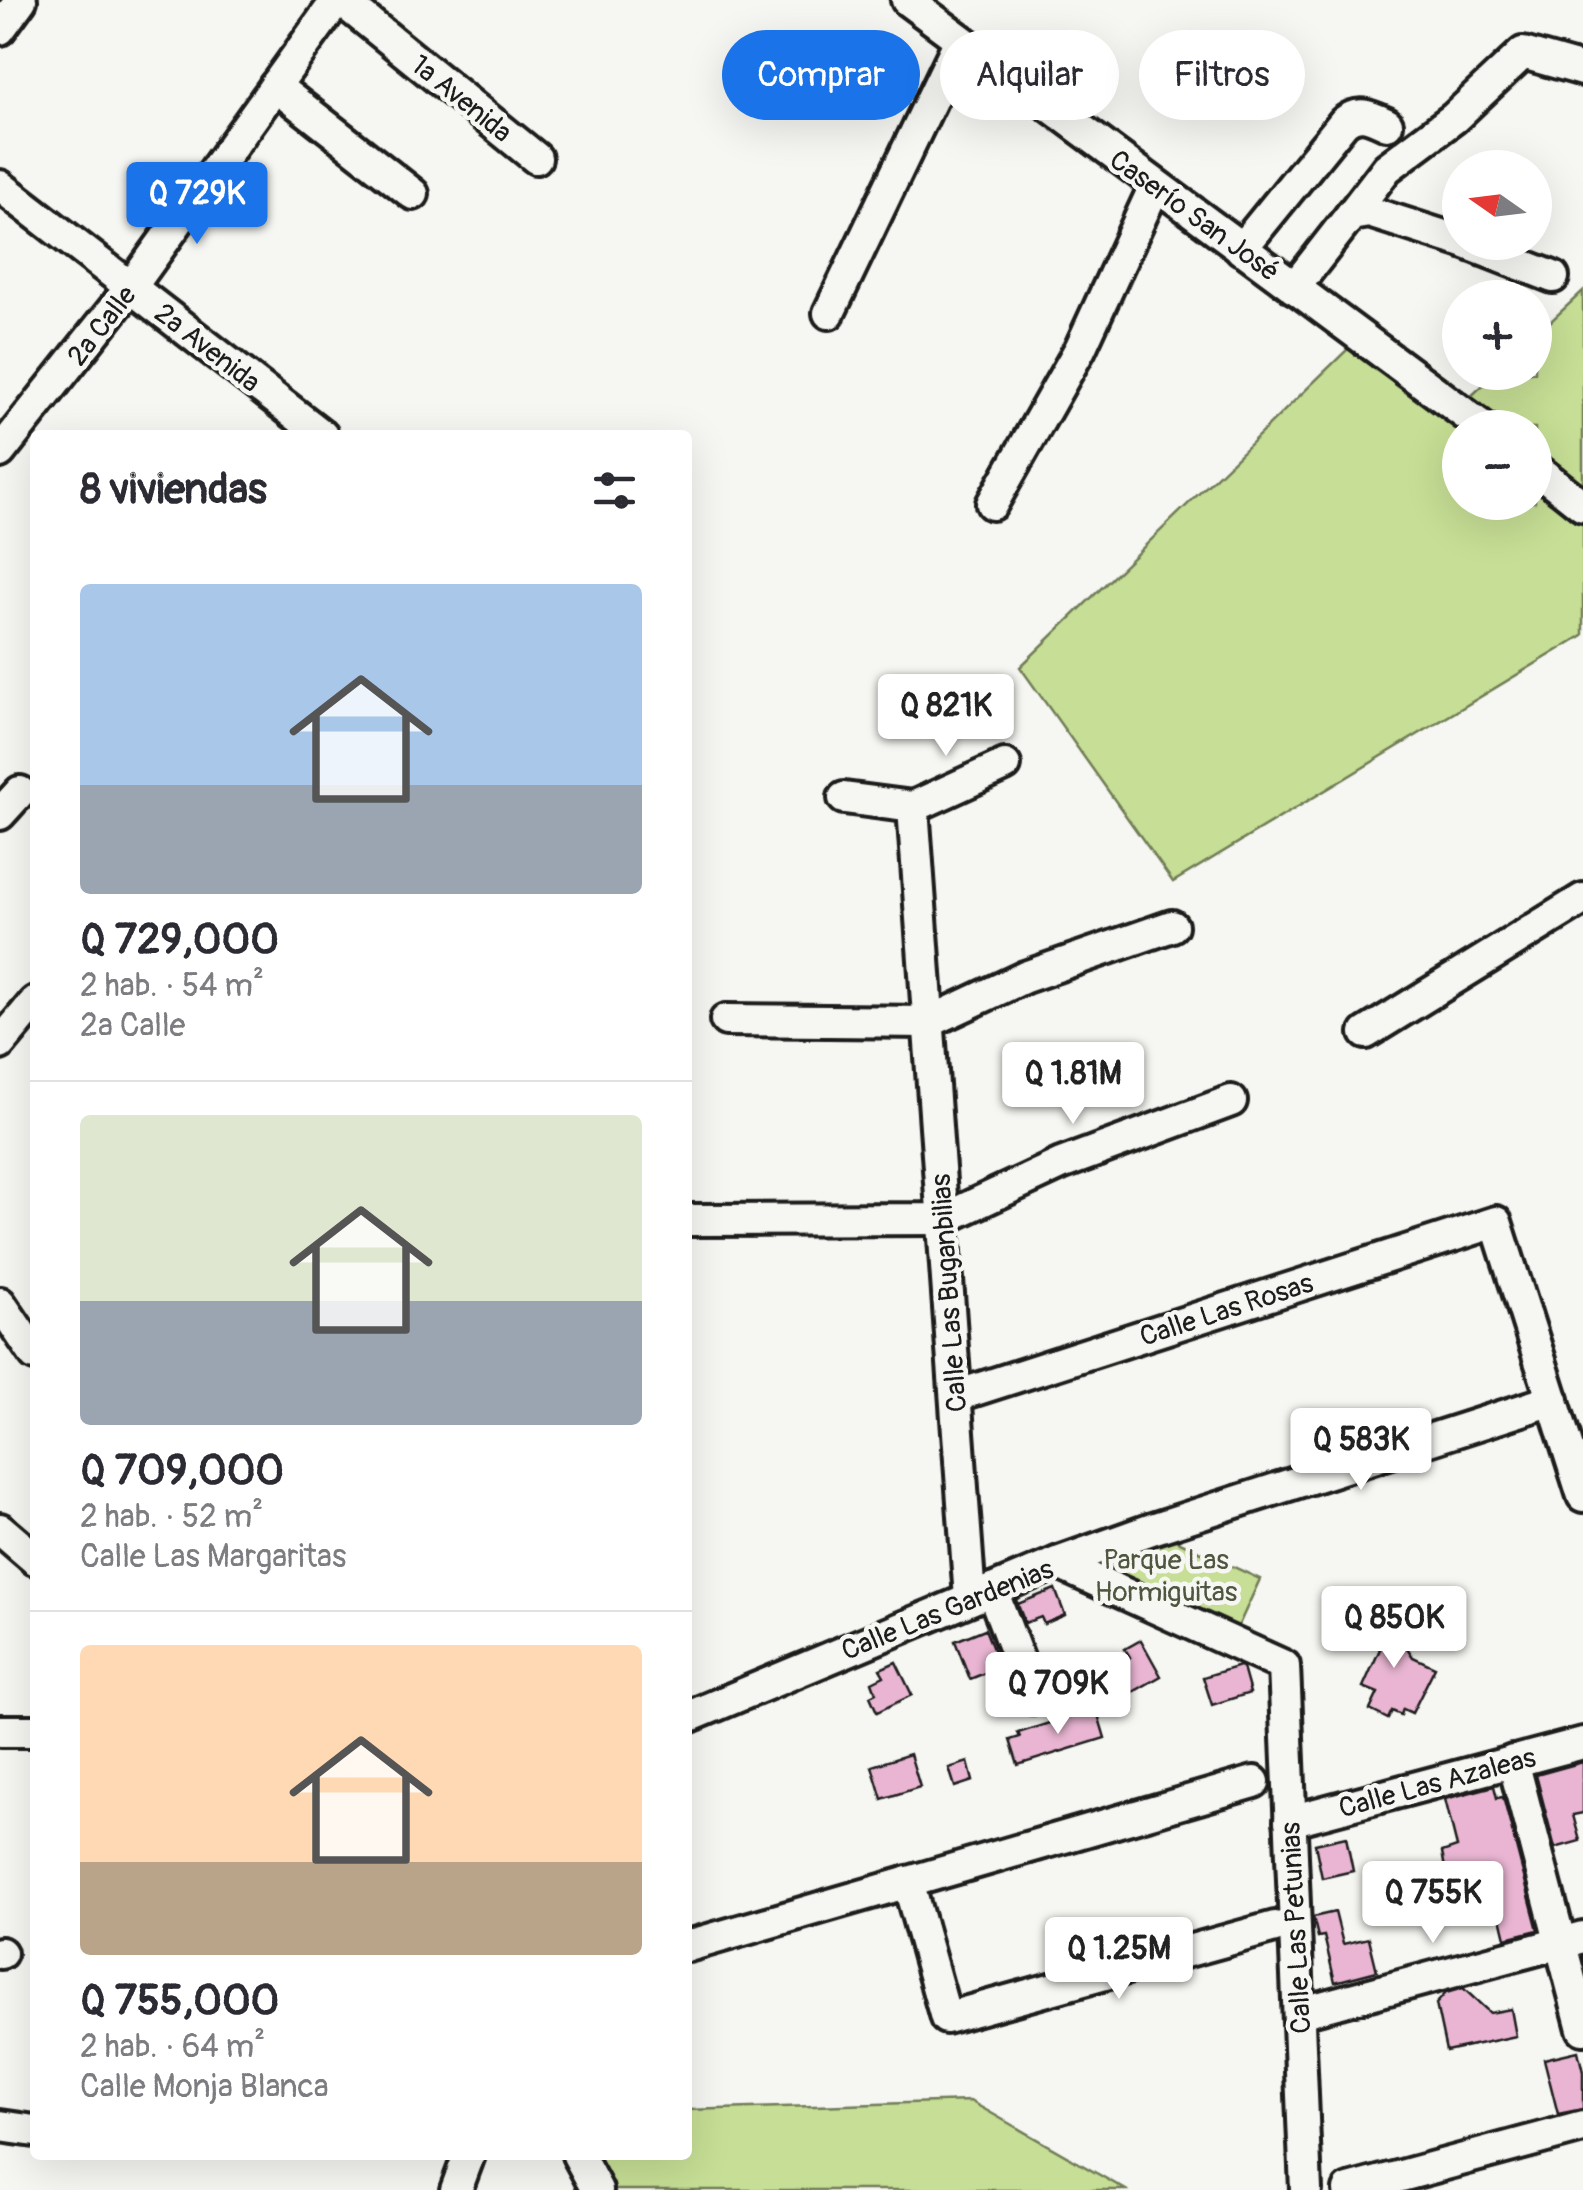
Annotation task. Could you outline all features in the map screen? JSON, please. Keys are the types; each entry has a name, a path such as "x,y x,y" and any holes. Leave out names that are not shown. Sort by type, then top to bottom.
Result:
{"street":[{"path":"0,29 21,0"},
{"name":"2a Calle","path":"0,452 131,287 339,0"},
{"name":"1a Avenida","path":"339,0 536,158"},
{"name":"Caserío San José","path":"907,0 947,30"},
{"path":"1294,288 1387,168 1454,118 1523,54 1583,70"},
{"path":"830,313 940,82"},
{"path":"275,86 413,194"},
{"path":"1241,249 1344,122 1354,114 1362,114 1386,124"},
{"name":"Caserío San José","path":"1067,120 1460,410"},
{"name":"2a Avenida","path":"0,186 316,430"},
{"path":"992,504 1080,349 1155,186"},
{"path":"1351,215 1369,212 1442,236"},
{"path":"1509,260 1553,277"},
{"path":"1552,481 1583,506"},
{"path":"844,798 913,807 1005,764"},
{"name":"Calle Las Buganbilias","path":"913,807 956,1396 981,1595 1033,1698"},
{"path":"1366,1033 1583,900"},
{"path":"726,1020 928,1022 1025,978 1172,926"},
{"path":"0,1044 30,1008"},
{"path":"692,1220 943,1220 1061,1164 1231,1101"},
{"name":"Calle Las Rosas","path":"956,1396 1496,1222 1552,1400"},
{"path":"0,1303 30,1348"},
{"path":"1552,1400 1583,1496"},
{"name":"Calle Las Gardenias","path":"692,1714 1057,1563 1552,1400"},
{"path":"0,1529 30,1556"},
{"name":"Calle Las Petunias","path":"1057,1563 1284,1666 1306,2190"},
{"path":"0,1731 30,1731"},
{"name":"Calle Las Azaleas","path":"1290,1821 1583,1742"},
{"path":"1513,1761 1572,1940 1583,2029"},
{"path":"692,1945 1254,1782"},
{"path":"908,1882 946,2018 1275,1927"},
{"path":"1299,2012 1572,1940"},
{"path":"0,2126 30,2130"},
{"path":"1348,2190 1583,2127"},
{"path":"456,2190 467,2160"},
{"path":"581,2160 596,2190"}],"green space":[{"path":"1583,291 1583,489 1552,465 1552,410 1481,410 1467,400 1478,390 1552,390 1552,320"},
{"path":"1351,346 1442,416 1442,520 1552,520 1552,501 1583,525 1583,635 1173,882 1020,667"},
{"name":"Parque Las Hormiguitas","path":"1152,1529 1260,1579 1231,1642 1057,1563"},
{"path":"970,2101 1126,2190 609,2190 593,2160 692,2160 692,2110"}],"building":[{"path":"1055,1589 1065,1615 1044,1624 1041,1617 1025,1623 1016,1600 1018,1604"},
{"path":"1383,1610 1413,1657 1435,1667 1412,1713 1403,1709 1401,1715 1392,1711 1388,1719 1370,1710 1378,1693 1363,1687 1380,1649 1363,1623"},
{"path":"985,1629 1000,1667 970,1679 955,1641"},
{"path":"1141,1640 1161,1676 1126,1696 1111,1669 1130,1657 1125,1649"},
{"path":"896,1662 912,1695 877,1712 870,1696 876,1693 872,1682 884,1676 880,1669"},
{"path":"1239,1666 1250,1693 1212,1705 1203,1677"},
{"path":"1096,1708 1105,1738 1018,1765 1010,1740 1020,1737 1018,1733"},
{"path":"910,1754 920,1787 882,1799 872,1766"},
{"path":"968,1762 973,1781 955,1787 949,1768"},
{"path":"1583,1762 1583,1813 1573,1815 1580,1841 1555,1848 1536,1775"},
{"path":"1494,1786 1497,1798 1503,1797 1538,1930 1506,1938 1499,1909 1468,1918 1464,1902 1452,1906 1442,1852 1457,1847 1445,1799"},
{"path":"1346,1837 1353,1871 1322,1878 1315,1844"},
{"path":"1335,1912 1343,1944 1369,1938 1377,1971 1335,1982 1324,1936 1318,1937 1313,1917"},
{"path":"1463,1988 1490,2013 1511,2009 1516,2036 1446,2051 1436,2004 1446,1993"},
{"path":"1578,2051 1583,2072 1583,2109 1558,2114 1544,2059"}]}
